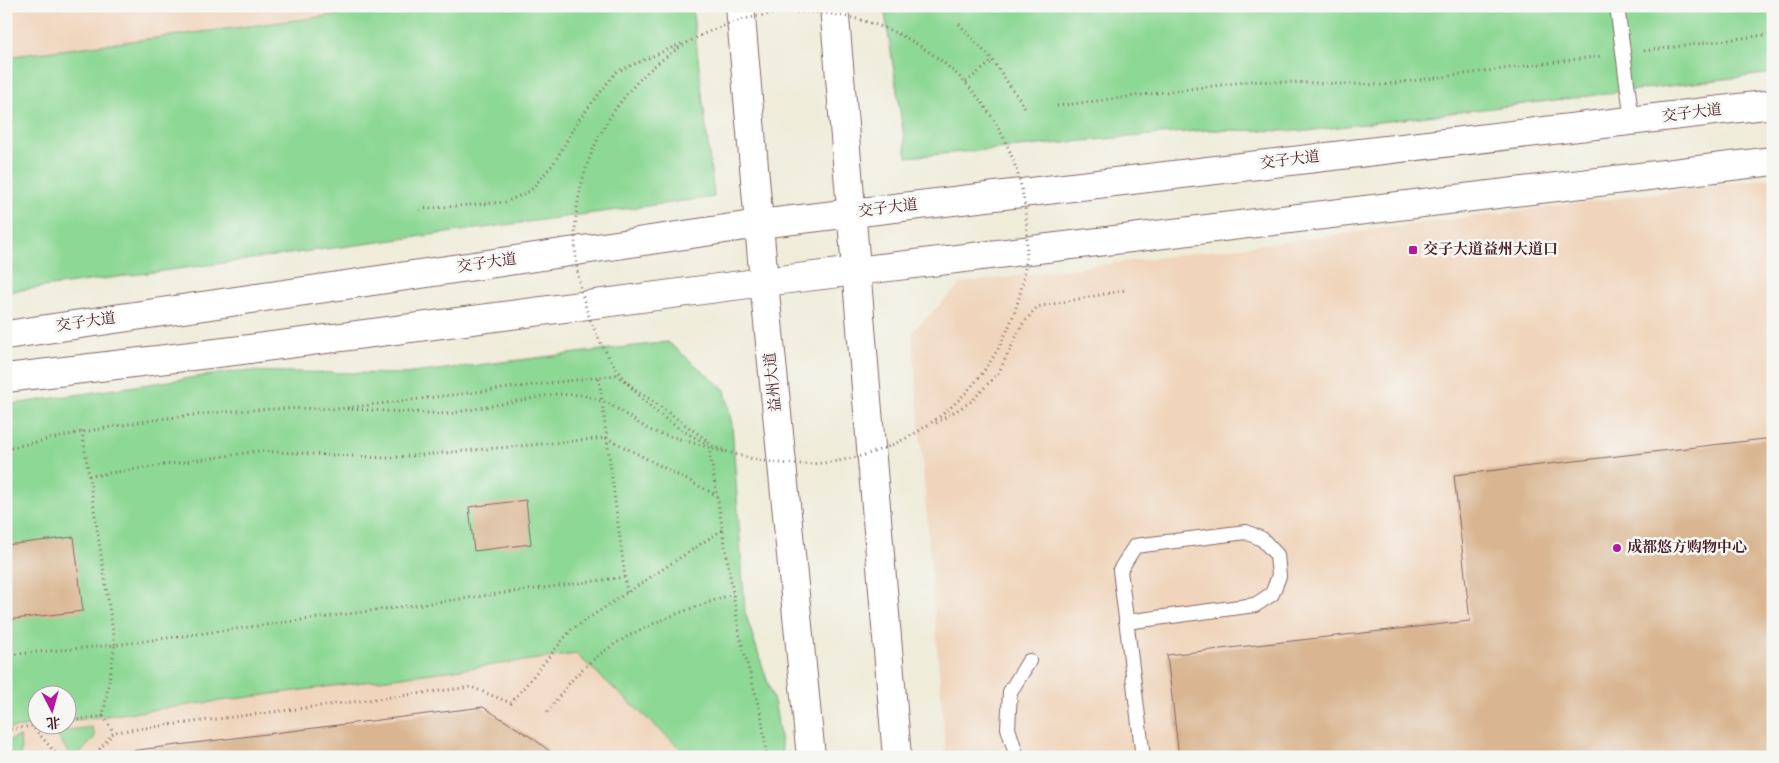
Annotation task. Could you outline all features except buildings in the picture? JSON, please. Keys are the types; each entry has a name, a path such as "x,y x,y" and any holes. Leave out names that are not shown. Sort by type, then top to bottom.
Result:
{"main road":[{"name":"益州大道","path":"740,6 764,282 811,757"},
{"path":"834,6 853,213 856,271 897,757"},
{"name":"交子大道","path":"6,335 759,224 1773,104"},
{"path":"6,378 242,350 764,282 1773,161"}],"lane":[{"path":"1617,6 1632,121"},
{"path":"1126,622 1254,605 1272,594 1279,576 1277,555 1262,539 1246,532 1135,546 1120,570 1126,622 1143,757"},
{"path":"1017,757 1008,728 1010,692 1029,661"}],"path":[{"path":"420,209 506,202 530,190 554,163 578,121 616,72 683,43 740,19 800,11 861,19 918,43 966,82 999,127 1020,179 1028,234 1022,290 1002,342 970,388 936,423"},
{"path":"959,24 993,61 1026,109"},
{"path":"1057,106 1251,81 1381,85 1773,34"},
{"path":"683,43 626,91 588,155 573,227 581,301 614,368 666,420 732,454"},
{"path":"966,82 993,61"},
{"path":"6,449 82,431 256,409 338,409 446,414 555,394 582,395 608,403 649,430 732,454 799,464 866,454 936,423 972,401 999,372 1022,325 1037,307 1125,290"},
{"path":"338,409 616,375 708,441 740,636 762,719 767,757"},
{"path":"599,378 627,593"},
{"path":"82,431 115,645 103,716 114,732"},
{"path":"89,476 259,451 388,458 607,438 717,496"},
{"path":"93,757 114,732 471,687 511,703 572,629 722,530"},
{"path":"6,655 115,645 625,577"},
{"path":"547,712 574,678 614,644 672,615 733,594"},
{"path":"78,720 103,716"},
{"path":"6,730 28,727"},
{"path":"41,736 59,757"}],"shaded area":[{"path":"6,6 406,6 6,57"},
{"path":"1773,178 1773,757 946,757 912,332 962,283"},
{"path":"576,654 690,757 6,757 6,729 28,726 28,736 78,736 78,720"}],"green space":[{"path":"406,6 692,6 714,197 6,292 6,57"},
{"path":"884,6 1773,6 1773,73 1307,131 1206,130 907,157"},
{"path":"668,342 725,390 732,425 745,612 775,705 783,757 690,757 576,654 78,720 78,686 28,686 28,726 6,729 6,405 238,371 404,374"},
{"path":"92,727 95,737 76,757 71,757 58,736 78,736 78,729"},
{"path":"20,736 21,753 18,757 6,757 6,742"}],"place":[{"name":"交子大道益州大道口","path":"1413,250"},
{"name":"成都悠方购物中心","path":"1617,548"}]}
